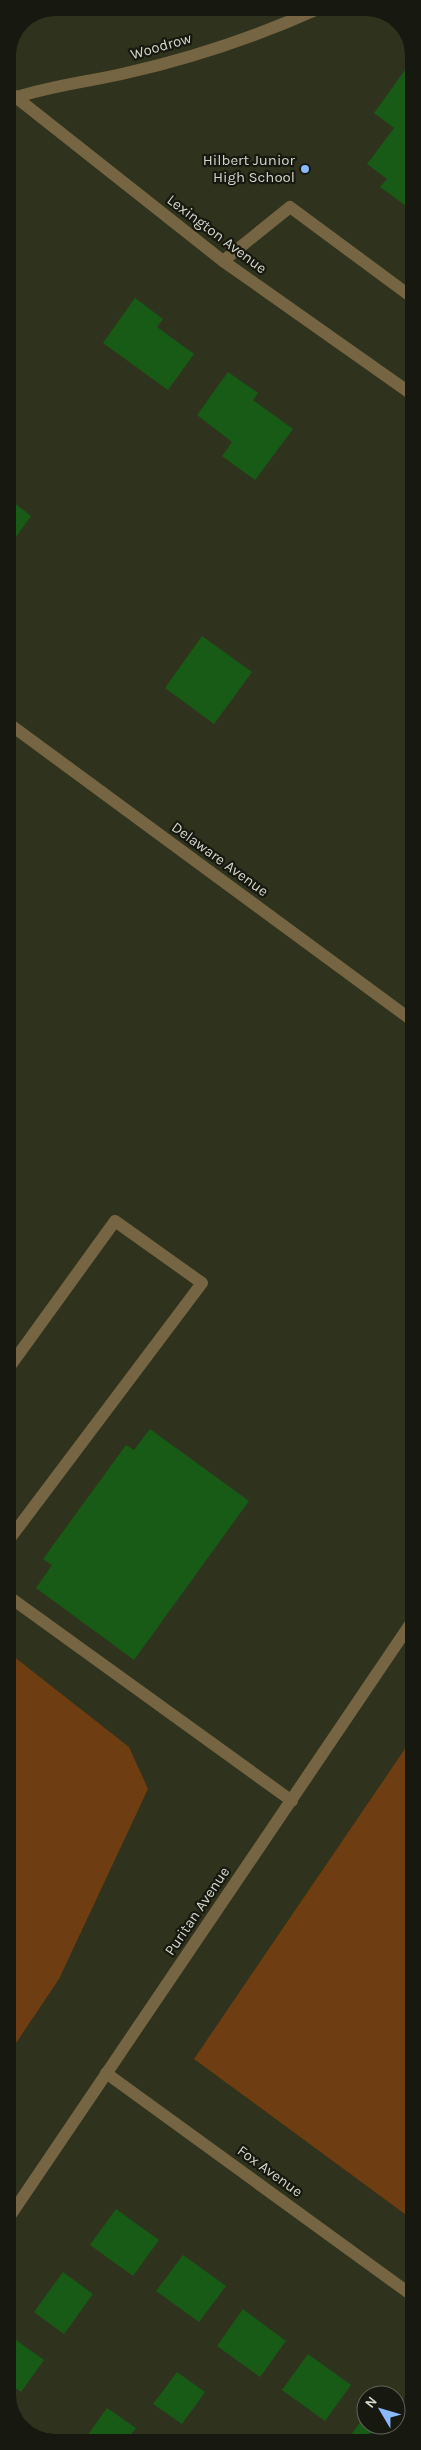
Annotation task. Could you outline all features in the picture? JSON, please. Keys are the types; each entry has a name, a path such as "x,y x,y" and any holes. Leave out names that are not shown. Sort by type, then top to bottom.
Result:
{"street":[{"name":"Woodrow","path":"16,95 128,72 187,56 246,37 300,16"},
{"name":"Lexington Avenue","path":"16,101 224,261 404,389"},
{"path":"224,261 290,207 404,291"},
{"name":"Delaware Avenue","path":"16,729 404,1015"},
{"path":"17,1356 116,1221 202,1283 17,1530"},
{"path":"17,1602 292,1801"},
{"name":"Puritan Avenue","path":"17,2207 405,1632"},
{"name":"Fox Avenue","path":"106,2073 405,2289"}],"shaded area":[{"path":"17,1659 129,1747 148,1789 59,1979 17,2042"},
{"path":"405,1749 405,2214 194,2059"}],"building":[{"path":"404,71 404,205 380,187 387,179 367,164 394,128 374,113"},
{"path":"135,298 163,319 157,327 194,354 168,390 103,343"},
{"path":"228,372 258,393 253,400 293,429 255,480 222,456 232,442 197,415"},
{"path":"16,504 31,516 16,537"},
{"path":"202,636 252,672 214,724 165,688"},
{"path":"150,1429 249,1501 134,1660 36,1588 52,1565 43,1559 126,1445 134,1450"},
{"path":"116,2209 159,2240 133,2276 90,2245"},
{"path":"183,2255 226,2286 199,2322 156,2291"},
{"path":"63,2272 93,2294 64,2334 34,2312"},
{"path":"243,2309 286,2341 260,2377 217,2346"},
{"path":"17,2341 44,2360 21,2392 17,2389"},
{"path":"308,2354 351,2385 325,2421 282,2390"},
{"path":"177,2372 205,2392 182,2424 153,2404"},
{"path":"107,2408 136,2428 131,2434 88,2434"}],"place":[{"name":"Hilbert Junior High School","path":"305,169"}]}
